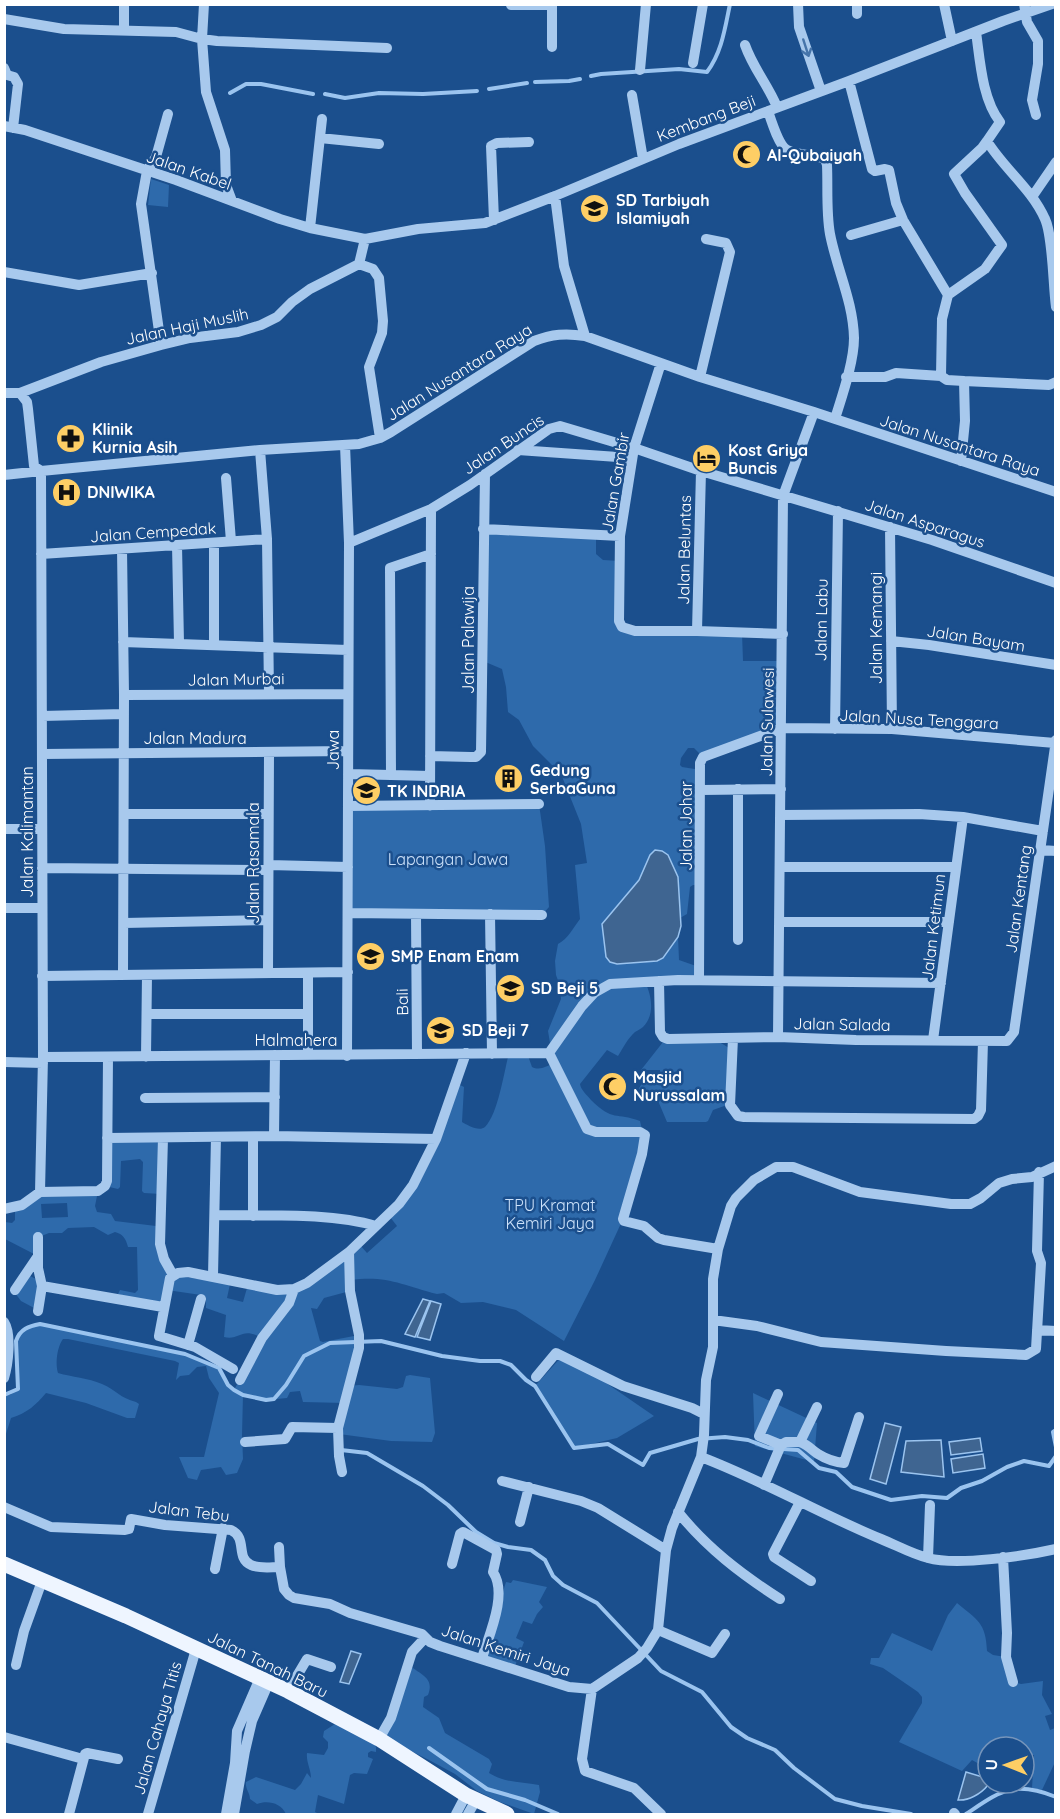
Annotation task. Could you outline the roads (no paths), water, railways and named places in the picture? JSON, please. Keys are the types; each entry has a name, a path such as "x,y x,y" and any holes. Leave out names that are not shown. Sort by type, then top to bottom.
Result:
{"main road":[{"name":"Jalan Tanah Baru","path":"4,1564 126,1616 265,1680 290,1688 380,1738 471,1797 507,1815"}],"street":[{"path":"124,4 124,30"},
{"path":"204,4 202,39 206,92 225,150 226,185 232,201"},
{"path":"640,70 646,4"},
{"path":"693,63 703,4"},
{"path":"798,4 799,27 821,91"},
{"path":"944,4 952,41"},
{"name":"Kembang Beji","path":"365,239 418,229 479,225 494,220 679,144 976,32 1025,9 1052,4"},
{"path":"511,5 552,5 552,47"},
{"path":"1025,9 1030,27 1038,41 1038,64 1032,100 1035,115"},
{"path":"4,19 64,29 176,32 202,39 387,48"},
{"path":"941,376 942,319 948,295 985,269 1002,245 954,174 982,148 1000,122 995,116 984,84 976,32"},
{"path":"745,45 755,68 772,94 772,109 783,146 787,150 819,156 825,159 827,165 830,233 850,303 854,339 835,419"},
{"path":"4,68 7,75 14,77 18,84 9,127"},
{"path":"849,81 872,169 875,171 889,170 896,203 903,220 948,295"},
{"path":"632,95 643,159"},
{"path":"161,345 141,204 147,171 156,157 168,114"},
{"path":"310,228 322,119"},
{"name":"Jalan Kabel","path":"9,127 147,171 310,228 365,239"},
{"path":"320,138 379,144"},
{"path":"987,141 1032,197 1046,220 1056,307"},
{"path":"494,220 491,146 497,143 529,142"},
{"path":"1032,197 1056,162"},
{"path":"555,196 564,266 585,336"},
{"path":"851,235 903,220"},
{"path":"365,239 359,264 376,271 379,278 383,327 369,367 380,438"},
{"path":"700,377 730,252 726,243 706,239"},
{"name":"Jalan Haji Muslih","path":"20,393 101,362 161,345 190,338 238,332 261,325 277,317 310,289 359,264"},
{"path":"4,272 79,285 152,273"},
{"name":"Jalan Nusantara Raya","path":"39,470 260,450 359,444 380,438 534,341 565,333 585,336 700,377 1056,492"},
{"name":"Jalan Gambir","path":"661,363 633,453 620,536 619,621 622,627 635,631 783,634"},
{"path":"846,377 885,377 896,374 941,376 947,380 1020,385 1049,385 1056,382"},
{"path":"961,461 965,422 964,381"},
{"path":"4,393 20,393"},
{"name":"Jalan Kalimantan","path":"20,393 27,402 34,463 39,470 43,1060 40,1192"},
{"name":"Jalan Sulawesi","path":"778,1037 783,496 814,412"},
{"name":"Jalan Buncis","path":"349,543 431,509 549,429 560,426 633,453 783,496"},
{"name":"Jawa","path":"345,446 349,543 347,1056"},
{"path":"260,450 267,539 269,693"},
{"path":"518,450 633,453"},
{"path":"4,475 39,470"},
{"name":"Jalan Beluntas","path":"698,631 701,471"},
{"name":"Jalan Palawija","path":"430,756 471,757 479,756 481,753 485,474"},
{"path":"226,478 231,541"},
{"name":"Jalan Asparagus","path":"783,496 890,527 1056,583"},
{"path":"430,806 431,509"},
{"name":"Jalan Labu","path":"835,729 838,512"},
{"name":"Jalan Kemangi","path":"890,527 892,729"},
{"path":"483,529 620,536"},
{"name":"Jalan Cempedak","path":"41,554 267,539"},
{"path":"214,543 214,644"},
{"path":"177,545 179,643"},
{"path":"122,549 123,975"},
{"path":"391,775 390,568 431,554"},
{"name":"Jalan Bayam","path":"891,641 1056,665"},
{"path":"123,642 348,650"},
{"name":"Jalan Murbai","path":"124,695 348,694"},
{"path":"42,716 124,714"},
{"name":"Jalan Nusa Tenggara","path":"782,728 892,729 1055,742"},
{"name":"Jalan Johar","path":"699,980 700,763 703,758 782,728"},
{"name":"Jalan Kentang","path":"1014,1032 1053,770 1055,742"},
{"name":"Jalan Madura","path":"42,754 348,751"},
{"name":"Jalan Rasamala","path":"268,753 268,973"},
{"path":"348,774 429,776"},
{"path":"738,789 738,940"},
{"path":"701,790 781,789"},
{"path":"348,806 539,804"},
{"path":"124,814 268,814"},
{"path":"780,815 919,814 963,817 1043,831"},
{"name":"Jalan Ketimun","path":"933,1040 963,817"},
{"path":"4,829 42,830"},
{"path":"1041,850 1056,851"},
{"path":"42,868 348,867"},
{"path":"780,867 956,867"},
{"path":"4,908 42,908"},
{"path":"348,913 542,915"},
{"name":"Bali","path":"416,914 417,1054"},
{"path":"490,914 492,1054"},
{"path":"124,923 268,920"},
{"path":"779,922 949,922"},
{"path":"42,976 348,972"},
{"path":"308,973 308,1055"},
{"path":"146,1057 147,975"},
{"path":"718,1249 664,1240 644,1226 624,1221 645,1135 640,1132 597,1132 587,1129 549,1053 582,1006 602,986 621,982 699,980 941,983"},
{"name":"Jalan Salada","path":"659,981 660,1032 665,1038 778,1037 1007,1041 1014,1032"},
{"path":"148,1014 308,1014"},
{"path":"733,1038 730,1106 738,1116 744,1118 974,1119 981,1110 983,1041"},
{"path":"233,1369 195,1347 159,1336 168,1283 174,1275 188,1272 277,1290 294,1289 307,1283 349,1252 407,1194 436,1140 466,1053"},
{"name":"Halmahera","path":"4,1062 108,1057 549,1053"},
{"path":"274,1136 275,1055"},
{"path":"5,1210 22,1206 40,1192 101,1189 107,1181 108,1057"},
{"path":"145,1098 275,1097"},
{"path":"107,1138 274,1136 436,1140"},
{"path":"213,1276 216,1137"},
{"path":"253,1137 253,1216"},
{"path":"163,1138 160,1244 164,1259 174,1275"},
{"path":"660,1815 634,1788 585,1771 582,1759 592,1689 638,1658 658,1630 666,1550 678,1512 701,1457 704,1439 706,1380 713,1347 713,1279 718,1249 731,1206 749,1184 776,1167 793,1167 860,1192 951,1204 970,1204 999,1183 1032,1177 1056,1166"},
{"path":"713,1320 757,1326 820,1342 1026,1355 1036,1348 1041,1263 1037,1251 1040,1172"},
{"path":"215,1215 328,1218 362,1221 376,1226"},
{"path":"38,1237 42,1286 38,1311"},
{"path":"342,1472 338,1428 359,1348 359,1335 350,1290 349,1252"},
{"path":"15,1290 38,1256"},
{"path":"42,1286 163,1307"},
{"path":"240,1380 262,1338 289,1303 294,1289"},
{"path":"188,1345 201,1299"},
{"path":"4,1322 8,1332 4,1378"},
{"path":"1037,1330 1056,1331"},
{"path":"536,1377 556,1353 623,1386 704,1412"},
{"path":"778,1394 759,1436 780,1448"},
{"path":"800,1442 817,1407"},
{"path":"764,1485 780,1448 786,1442 800,1442 817,1454 832,1461 844,1463 859,1417"},
{"path":"245,1442 285,1439 292,1427 338,1428"},
{"path":"701,1457 863,1532 928,1558 942,1560 1003,1557 1056,1550"},
{"path":"502,1481 580,1500 598,1508 666,1550"},
{"path":"520,1521 529,1487"},
{"path":"800,1502 773,1554 774,1557 811,1581"},
{"path":"928,1558 930,1505"},
{"name":"Jalan Tebu","path":"4,1507 51,1527 69,1529 125,1530 129,1529 131,1519 165,1525 223,1528 238,1533 246,1562 252,1566 280,1567"},
{"path":"678,1512 708,1545 737,1570 780,1599"},
{"path":"216,1569 223,1528"},
{"path":"452,1564 460,1534 464,1532 496,1550 493,1572 500,1601 482,1658"},
{"path":"279,1547 284,1589 289,1595 294,1598 330,1604 350,1613 422,1634 425,1638"},
{"path":"1003,1557 1006,1657 1014,1682"},
{"path":"16,1665 24,1631 42,1581"},
{"path":"658,1630 712,1653 725,1634"},
{"name":"Jalan Kemiri Jaya","path":"380,1738 391,1718 412,1652 425,1638 440,1646 569,1687 592,1689"},
{"name":"Jalan Cahaya Titis","path":"148,1815 196,1649"},
{"path":"290,1688 304,1661 310,1659 332,1667"},
{"path":"226,1815 235,1763 237,1731 265,1680"},
{"path":"234,1815 245,1751 265,1680"},
{"path":"4,1737 83,1759"},
{"path":"69,1815 83,1759 87,1753 117,1759"},
{"path":"456,1815 471,1797"},
{"path":"468,1815 471,1797"}],"waterway":[{"path":"591,76 679,69 707,72 720,48 730,4"},
{"path":"535,82 580,79"},
{"path":"489,89 527,83"},
{"path":"230,93 246,84 261,84 313,94"},
{"path":"325,94 345,98 379,93 423,94 477,91"},
{"path":"4,1395 18,1389 16,1341 18,1337 25,1329 40,1324 185,1354 219,1368 228,1385 234,1390 243,1395 266,1400 274,1399 286,1385 304,1356 330,1343 381,1341 442,1356 500,1361 511,1365 535,1386 574,1448 608,1444 643,1465 650,1453 698,1439 725,1437 748,1440 769,1448 798,1450 819,1468 836,1472 852,1487 891,1500 922,1496 947,1498 961,1488 982,1481 1007,1467 1024,1461 1049,1466 1056,1456"},
{"path":"1056,1430 1053,1432 1056,1447"},
{"path":"341,1450 367,1453 423,1486 448,1505 476,1532 494,1543 531,1550 545,1560 553,1576 563,1585 597,1603 661,1671 702,1692 731,1727 747,1738 775,1750 794,1768 835,1799 911,1814"},
{"path":"429,1748 487,1789 525,1800 558,1814"},
{"path":"966,1814 1008,1790 1029,1789 1056,1797"}],"place":[{"name":"Al-Qubaiyah","path":"746,155"},
{"name":"SD Tarbiyah Islamiyah","path":"595,209"},
{"name":"Klinik Kurnia Asih","path":"71,438"},
{"name":"Kost Griya Buncis","path":"707,459"},
{"name":"DNIWIKA","path":"66,492"},
{"name":"Gedung SerbaGuna","path":"509,779"},
{"name":"TK INDRIA","path":"366,791"},
{"name":"SMP Enam Enam","path":"370,956"},
{"name":"SD Beji 5","path":"510,988"},
{"name":"SD Beji 7","path":"441,1030"},
{"name":"Masjid Nurussalam","path":"612,1086"}],"park label":[{"name":"Lapangan Jawa","path":"448,859"},
{"name":"TPU Kramat Kemiri Jaya","path":"550,1214"}]}
